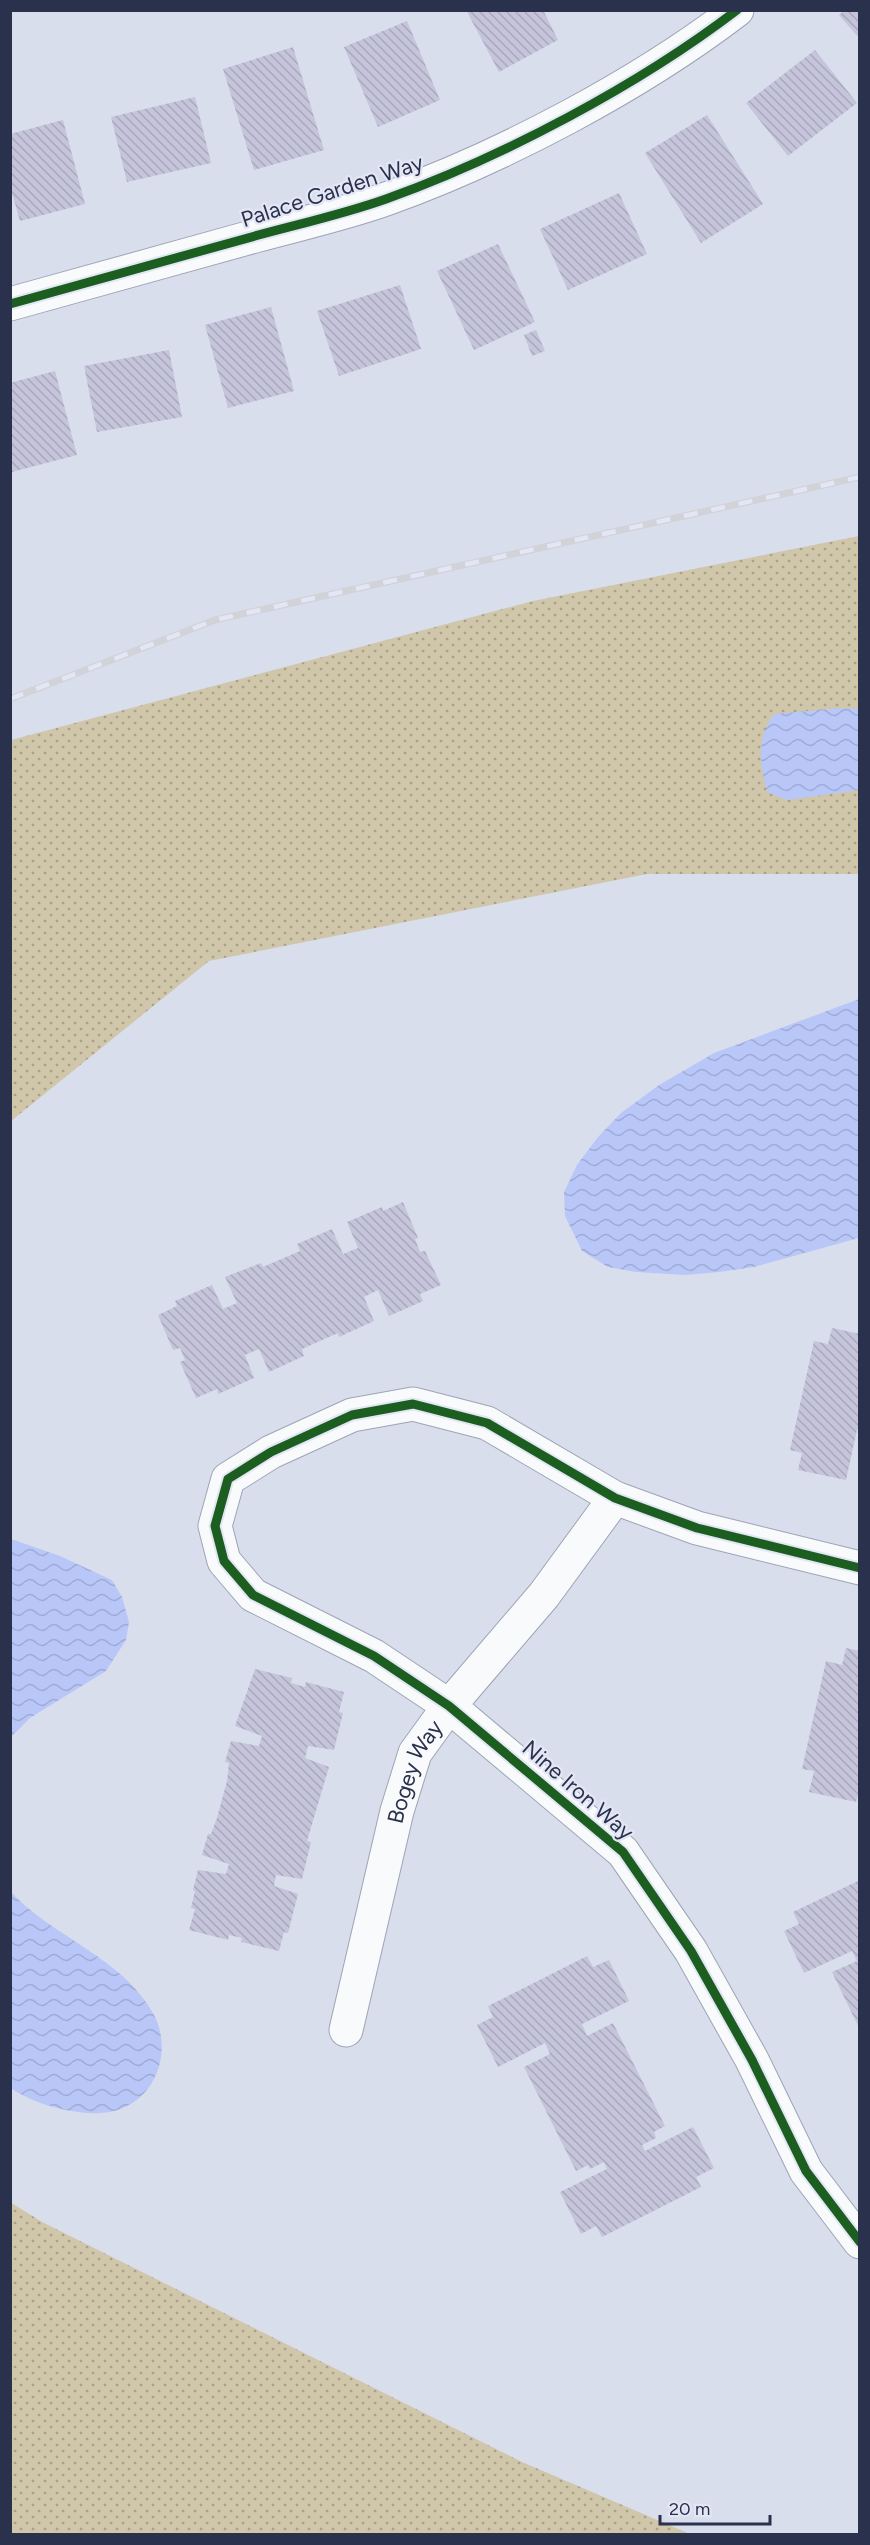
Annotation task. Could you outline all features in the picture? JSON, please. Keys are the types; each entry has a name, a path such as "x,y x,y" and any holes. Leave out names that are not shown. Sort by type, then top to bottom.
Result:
{"street":[{"name":"Palace Garden Way","path":"10,304 397,195 472,164 565,117 643,74 705,35 737,10"},
{"name":"Nine Iron Way","path":"615,1498 487,1423 413,1404 352,1415 271,1452 228,1479 215,1526 224,1561 253,1595 374,1656 449,1706 623,1852 691,1950 752,2060 806,2171 860,2242"},
{"path":"615,1498 697,1528 860,1568"},
{"name":"Bogey Way","path":"346,2030 397,1811 415,1753 449,1706 544,1595 615,1498"}],"shaded area":[{"path":"859,536 859,874 647,874 209,961 11,1121 11,740 533,601"},
{"path":"10,2202 42,2222 522,2462 690,2534 11,2534"}],"water":[{"path":"840,708 859,709 859,790 787,800 767,792 762,771 761,752 764,734 774,714"},
{"path":"859,999 859,1238 754,1267 685,1275 636,1272 608,1267 582,1251 565,1216 564,1192 577,1165 598,1137 621,1113 659,1085 714,1053"},
{"path":"11,1539 60,1556 112,1580 122,1597 129,1622 126,1640 106,1671 30,1718 11,1737"},
{"path":"10,1891 46,1922 124,1978 141,1995 154,2015 160,2030 162,2045 156,2075 149,2088 125,2107 98,2113 72,2111 32,2100 11,2088"}],"building":[{"path":"466,10 543,10 558,40 499,72"},
{"path":"845,10 860,10 860,39 839,15"},
{"path":"407,21 440,100 378,127 344,47"},
{"path":"293,47 324,150 254,170 223,69"},
{"path":"815,50 857,103 788,156 746,103"},
{"path":"195,97 211,163 127,182 111,117"},
{"path":"707,115 763,204 701,243 645,153"},
{"path":"63,120 85,204 20,221 10,186 10,134"},
{"path":"619,193 647,254 568,290 540,229"},
{"path":"498,244 535,322 474,350 437,271"},
{"path":"400,285 421,349 339,376 317,311"},
{"path":"271,307 294,391 228,408 205,325"},
{"path":"536,330 545,351 532,356 524,335"},
{"path":"169,350 182,417 97,432 84,366"},
{"path":"55,371 77,455 12,472 10,383"},
{"path":"403,1202 418,1238 415,1239 420,1252 425,1251 441,1285 420,1294 423,1301 389,1316 378,1290 364,1297 374,1321 339,1337 338,1333 302,1349 304,1356 269,1372 259,1349 245,1355 254,1378 218,1394 217,1389 196,1398 180,1362 185,1360 180,1348 173,1350 158,1315 177,1306 175,1301 212,1285 223,1309 237,1303 225,1277 261,1263 263,1267 300,1251 297,1244 332,1229 343,1254 358,1248 347,1222 382,1207 383,1211"},
{"path":"832,1328 860,1334 860,1430 857,1430 846,1480 798,1470 802,1453 790,1450 814,1341 828,1344"},
{"path":"846,1648 860,1651 860,1788 856,1802 809,1792 814,1771 802,1769 826,1661 842,1665"},
{"path":"255,1669 292,1678 291,1683 305,1687 306,1682 344,1692 339,1712 343,1713 334,1750 308,1746 305,1758 329,1767 307,1841 311,1842 302,1879 276,1875 274,1886 298,1894 288,1933 284,1932 279,1951 241,1942 242,1938 229,1935 228,1940 189,1930 195,1909 191,1908 198,1870 226,1874 229,1864 202,1855 208,1834 211,1834 217,1818 227,1781 229,1763 225,1762 231,1741 259,1746 262,1736 235,1726"},
{"path":"860,1880 860,2030 832,1972 857,1961 852,1951 804,1973 784,1931 799,1924 793,1912"},
{"path":"587,1956 593,1967 609,1960 629,2001 582,2024 587,2036 613,2023 665,2126 654,2132 656,2138 642,2145 645,2151 693,2127 714,2168 696,2177 701,2187 602,2237 596,2226 581,2234 560,2192 607,2169 604,2162 590,2169 588,2165 576,2171 524,2067 550,2054 545,2043 498,2067 477,2025 493,2017 488,2006"}],"railway":[{"path":"10,699 215,620 860,477"}],"cycle path":[{"path":"10,304 354,209 431,182 523,141 614,92 699,38 737,10"},
{"path":"860,1568 697,1528 615,1498 487,1423 413,1404 352,1415 271,1452 228,1479 215,1526 224,1561 253,1595 374,1656 449,1706 623,1852 691,1951 752,2060 806,2171 860,2242"}]}
